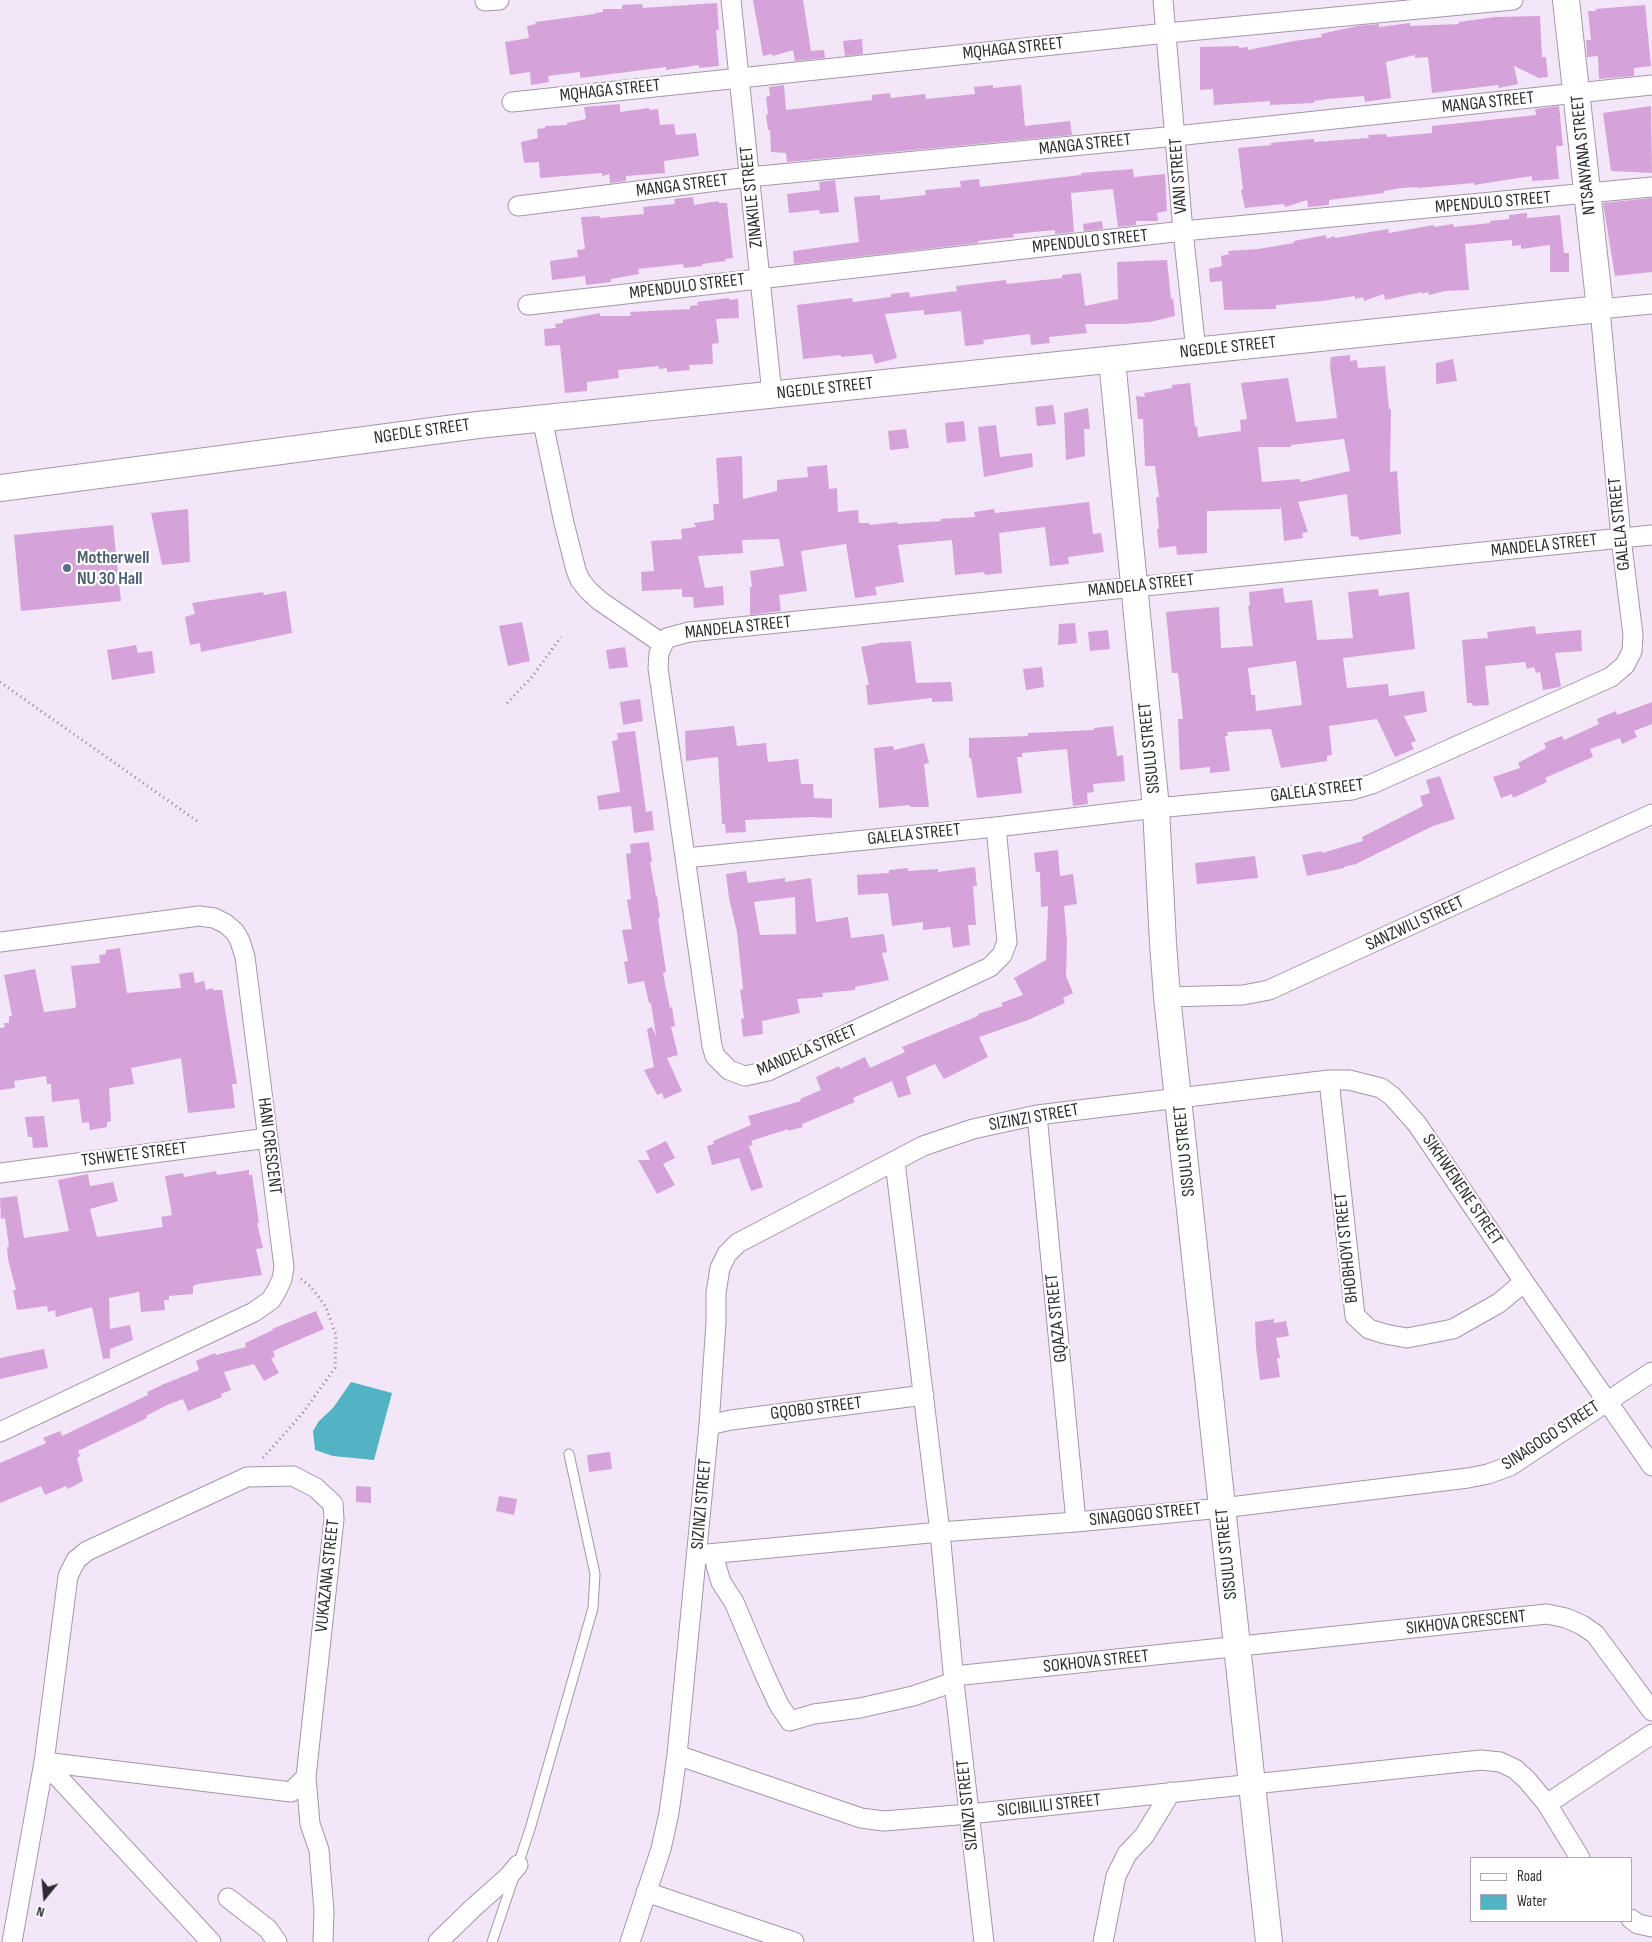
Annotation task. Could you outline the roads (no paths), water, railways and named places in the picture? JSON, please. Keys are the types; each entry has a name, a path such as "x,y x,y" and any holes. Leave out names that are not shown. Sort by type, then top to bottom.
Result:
{"street":[{"name":"ZINAKILE STREET","path":"731,0 772,394"},
{"name":"VANI STREET","path":"1163,0 1183,231 1196,351"},
{"name":"MQHAGA STREET","path":"512,102 1167,33 1513,0"},
{"name":"NTSANYANA STREET","path":"1566,0 1600,310"},
{"name":"MANGA STREET","path":"518,206 750,177 1176,136 1652,85"},
{"name":"MPENDULO STREET","path":"528,305 1183,231 1652,187"},
{"name":"NGEDLE STREET","path":"0,488 478,425 1652,304"},
{"name":"GALELA STREET","path":"685,858 996,827 1156,808 1352,790 1372,784 1611,677 1625,665 1632,651 1633,635 1621,538 1600,310"},
{"name":"SISULU STREET","path":"1112,360 1156,808 1163,943 1168,997 1268,1942"},
{"path":"542,418 564,523 580,580 600,601 663,644"},
{"name":"MANDELA STREET","path":"996,827 1007,942 1002,955 997,961 981,971 768,1072 755,1076 746,1076 729,1070 715,1056 712,1046 658,668 659,653 663,644 668,638 689,632 1652,535"},
{"name":"SANZWILI STREET","path":"1168,997 1243,994 1269,990 1652,814"},
{"name":"HANI CRESCENT","path":"0,942 199,916 214,918 226,924 235,932 240,941 244,957 284,1266 278,1290 271,1300 254,1312 0,1432"},
{"name":"SIKHWENENE STREET","path":"1180,1099 1329,1080 1349,1080 1381,1088 1392,1096 1417,1124 1652,1466"},
{"name":"BHOBHOYI STREET","path":"1329,1080 1355,1316 1369,1329 1407,1338 1453,1329 1499,1302 1524,1282"},
{"name":"SIZINZI STREET","path":"630,1942 661,1849 669,1813 677,1755 709,1425 716,1322 716,1293 720,1268 727,1254 738,1243 756,1233 895,1162 922,1146 943,1138 973,1129 1037,1115 1180,1099"},
{"name":"GQAZA STREET","path":"1037,1115 1076,1522"},
{"name":"TSHWETE STREET","path":"0,1173 268,1138"},
{"name":"SIZINZI STREET","path":"895,1162 940,1532 954,1679 984,1942"},
{"name":"SINAGOGO STREET","path":"697,1556 940,1532 1076,1522 1222,1508 1488,1474 1510,1466 1652,1372"},
{"name":"GQOBO STREET","path":"709,1425 732,1420 924,1395"},
{"name":"VUKAZANA STREET","path":"12,1942 44,1762 68,1576 76,1560 87,1551 247,1477 293,1476 316,1488 333,1504 334,1519 306,1777"},
{"name":"SOKHOVA STREET","path":"716,1565 721,1582 734,1602 779,1705 790,1721 814,1714 860,1708 913,1696 954,1679 1237,1647"},
{"name":"SIKHOVA CRESCENT","path":"1237,1647 1547,1614 1582,1624 1595,1634 1652,1711"},
{"path":"1547,1804 1652,1734"},
{"name":"SICIBILILI STREET","path":"677,1755 861,1818 884,1821 969,1814 1252,1784"},
{"path":"1252,1784 1481,1760 1500,1762 1515,1769 1527,1780 1547,1804 1579,1857"},
{"path":"44,1762 290,1792 306,1777"},
{"path":"44,1762 210,1942"},
{"path":"306,1777 310,1824 318,1850 324,1911 324,1942"},
{"path":"1102,1942 1116,1876 1127,1854 1144,1836 1172,1792"},
{"path":"438,1942 472,1908 509,1876 518,1864"},
{"path":"646,1892 794,1942"},
{"path":"228,1898 268,1929 277,1942"},
{"path":"1632,1920 1638,1924 1652,1927"}],"lane":[{"path":"492,1942 530,1829 593,1608 595,1574 569,1454"}],"water":[{"path":"351,1382 392,1393 374,1460 333,1456 315,1450 313,1431 319,1421 333,1408"}],"place":[{"name":"Motherwell NU 30 Hall","path":"67,568"}]}
